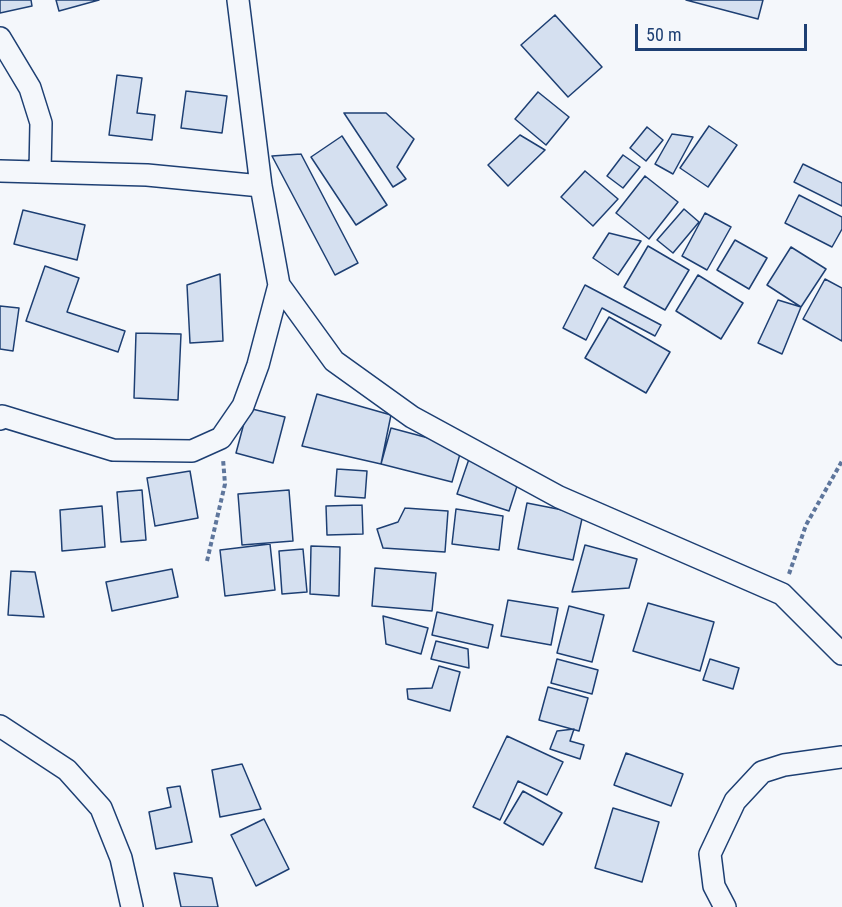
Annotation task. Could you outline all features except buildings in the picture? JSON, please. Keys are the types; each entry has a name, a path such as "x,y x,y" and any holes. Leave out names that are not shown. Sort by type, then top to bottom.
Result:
{"street":[{"path":"1,416 113,450 192,451 221,438 243,406 258,365 279,285 261,186 238,0"},
{"path":"0,39 30,88 41,123 40,172"},
{"path":"0,171 147,175 261,186"},
{"path":"279,285 334,361 412,417 559,497 782,594 842,654"},
{"path":"0,726 67,770 101,808 121,858 132,907"},
{"path":"725,907 714,886 710,854 735,801 762,772 784,765 842,757"}],"path":[{"path":"207,561 225,484 221,438"},
{"path":"782,594 806,525 842,461"}]}
